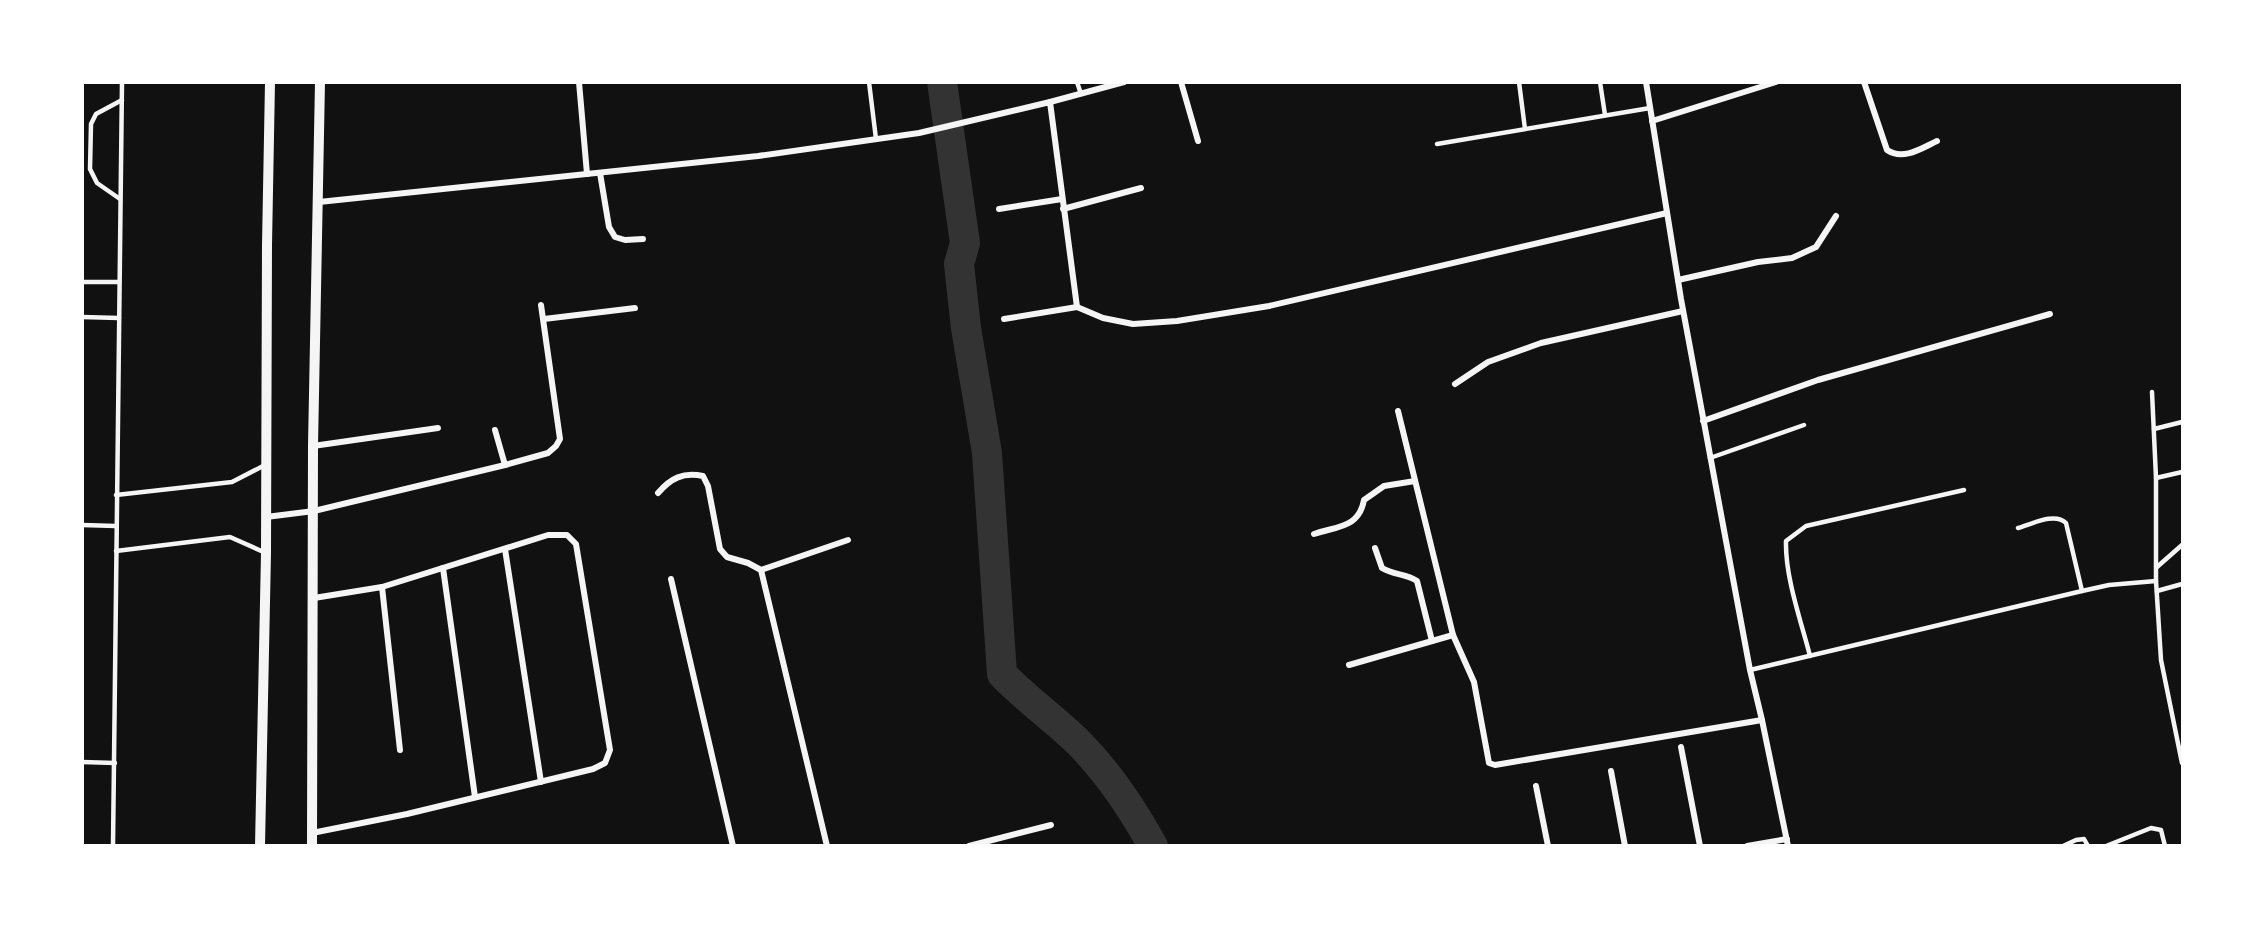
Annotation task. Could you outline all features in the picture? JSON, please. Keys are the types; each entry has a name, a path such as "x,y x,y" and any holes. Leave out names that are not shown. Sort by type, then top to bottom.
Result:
{"street":[{"path":"261,846 270,82"},
{"path":"312,846 313,446 321,82"},
{"path":"579,82 587,174"},
{"path":"319,202 758,156 919,133 1124,82"},
{"path":"1181,82 1198,141"},
{"path":"1646,82 1703,421 1750,670 1787,842 1747,846"},
{"path":"1652,121 1776,82"},
{"path":"1864,82 1887,150 1894,155 1909,154 1937,141"},
{"path":"1050,102 1077,307"},
{"path":"600,173 609,227 615,237 625,240 643,239"},
{"path":"1063,209 1141,189"},
{"path":"999,209 1062,199"},
{"path":"1004,319 1077,307 1103,318 1133,324 1178,321 1269,306 1667,213"},
{"path":"1678,280 1758,262 1792,258 1816,247 1836,216"},
{"path":"265,517 314,511 548,453 560,439 541,305"},
{"path":"544,319 635,308"},
{"path":"1455,384 1488,362 1541,344 1683,311"},
{"path":"1703,421 1818,380 2050,314"},
{"path":"1398,411 1453,635 1474,682 1487,760 1491,765 1762,720"},
{"path":"313,446 438,428"},
{"path":"495,430 505,465"},
{"path":"658,493 679,476 692,474 703,476 708,486 720,549 727,558 748,563 761,570 848,540"},
{"path":"1314,534 1344,526 1353,520 1362,513 1364,500 1384,486 1415,481"},
{"path":"312,833 541,782 600,766 608,758 610,750 576,544 567,535 548,535 382,587 314,598"},
{"path":"1375,548 1382,568 1391,574 1414,578 1417,581 1432,641"},
{"path":"505,549 541,782"},
{"path":"442,568 475,797"},
{"path":"761,570 827,846"},
{"path":"671,579 733,846"},
{"path":"382,587 400,750"},
{"path":"1349,665 1453,635"},
{"path":"1681,747 1700,846"},
{"path":"1611,771 1625,846"},
{"path":"1536,786 1548,846"},
{"path":"969,846 1051,825"}],"lane":[{"path":"113,846 122,82"},
{"path":"869,82 876,139"},
{"path":"1077,82 1081,94"},
{"path":"1519,82 1525,129"},
{"path":"1600,82 1605,116"},
{"path":"120,199 97,183 90,169 90,158 91,124 96,114 122,100"},
{"path":"1437,144 1650,108"},
{"path":"82,282 119,282"},
{"path":"82,317 119,318"},
{"path":"2152,392 2156,478 2156,581 2163,675 2182,763"},
{"path":"2154,429 2182,422"},
{"path":"1710,458 1804,425"},
{"path":"116,495 232,482 265,465"},
{"path":"2156,478 2182,472"},
{"path":"1810,656 1793,591 1786,542 1806,526 1964,490"},
{"path":"2018,528 2061,518 2066,523 2082,591"},
{"path":"82,525 116,526"},
{"path":"116,551 230,537 266,553"},
{"path":"2156,567 2182,545"},
{"path":"1750,670 2109,585 2156,581"},
{"path":"2157,591 2182,584"},
{"path":"82,762 115,763"},
{"path":"2106,846 2151,828 2158,828 2161,830 2165,846"},
{"path":"2063,846 2081,839 2088,846"}],"waterway":[{"path":"942,82 965,243 959,264 966,328 987,453 1002,674 1069,733 1089,754 1119,791 1153,846"}]}
